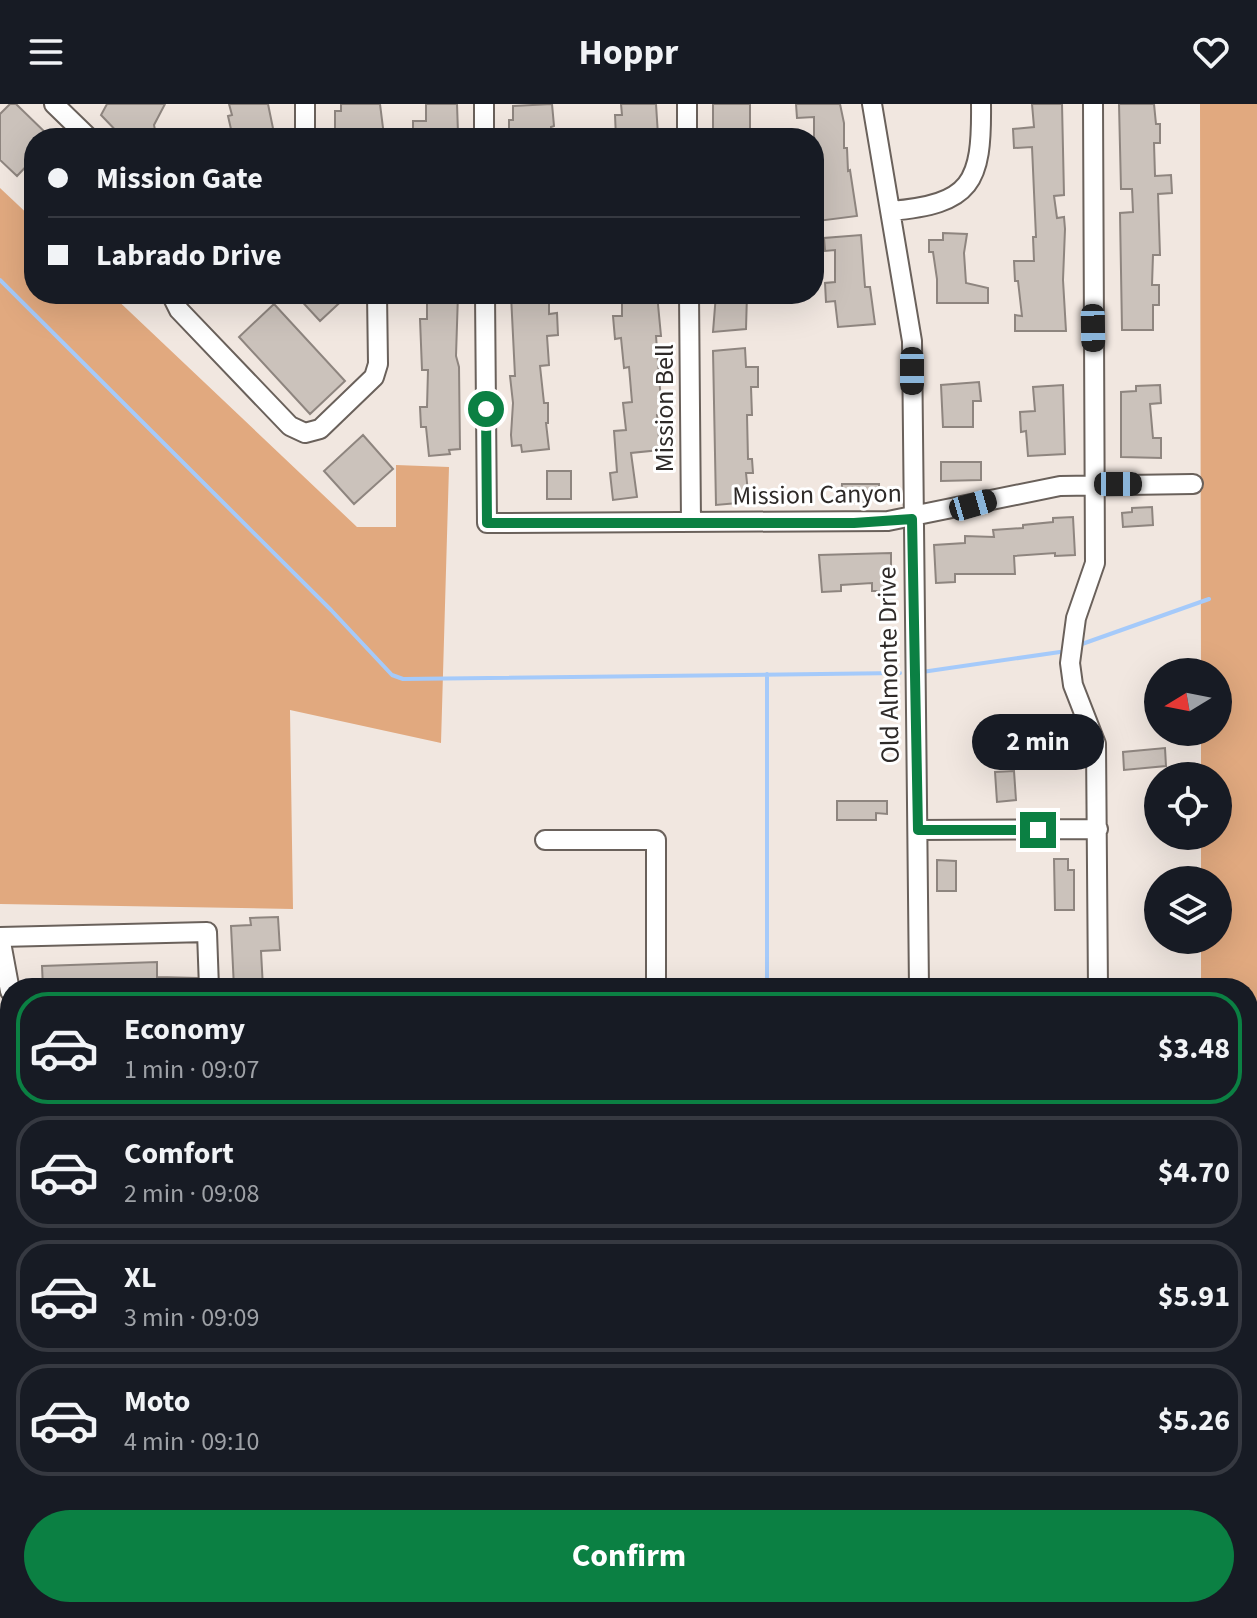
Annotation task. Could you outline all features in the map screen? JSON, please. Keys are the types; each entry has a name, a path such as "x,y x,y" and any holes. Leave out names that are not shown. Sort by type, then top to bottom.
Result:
{"street":[{"path":"305,104 305,128"},
{"path":"484,104 484,128"},
{"path":"687,104 687,128"},
{"name":"Old Almonte Drive","path":"872,104 912,341 919,978"},
{"path":"890,211 928,208 952,199 966,185 975,173 981,151 981,104"},
{"path":"1093,104 1095,563 1076,618 1070,663 1073,685 1096,744 1098,978"},
{"path":"57,105 79,128"},
{"path":"176,304 290,426 305,433 320,429 374,377 378,364 377,304"},
{"name":"Mission Canyon","path":"485,304 487,523 854,523 912,519 1030,490 1095,485 1193,484"},
{"name":"Mission Bell","path":"689,304 691,522"},
{"path":"918,830 1098,829"},
{"path":"545,840 656,840 656,978"},
{"path":"8,978 0,937 207,932 209,978"}],"shaded area":[{"path":"1200,104 1257,104 1257,978 1201,978 1201,954 1232,954 1232,866 1201,866 1201,850 1232,850 1232,762 1201,762 1201,746 1232,746 1232,658 1201,658"},
{"path":"0,188 24,211 24,304 122,304 357,527 396,527 396,465 449,467 441,743 290,710 293,909 0,904"}],"building":[{"path":"10,104 16,104 41,128 24,128 24,169 17,176 0,160 0,114"},
{"path":"107,104 165,104 155,128 113,128 101,115"},
{"path":"229,104 268,104 273,128 231,128 228,116 232,115"},
{"path":"341,104 380,104 383,128 335,128 335,111 341,111"},
{"path":"426,104 457,104 458,128 413,128 413,121 426,121"},
{"path":"552,104 554,126 509,128 509,120 513,120 513,106"},
{"path":"621,104 656,104 658,128 616,128 615,115 622,115"},
{"path":"713,104 750,104 750,128 713,128"},
{"path":"796,104 840,104 844,148 847,148 857,216 824,220 824,128 814,128 814,117 797,118"},
{"path":"1032,104 1062,104 1064,195 1054,196 1057,218 1064,217 1066,331 1015,331 1015,315 1022,316 1014,261 1034,261 1033,237 1036,237 1032,147 1014,148 1013,129 1034,127"},
{"path":"1119,104 1154,104 1156,124 1160,124 1160,143 1154,143 1155,176 1171,175 1172,193 1158,194 1160,255 1153,255 1152,285 1159,285 1159,305 1153,305 1153,330 1122,330 1120,213 1133,212 1132,189 1121,189"},
{"path":"943,233 967,234 964,253 966,283 988,288 988,303 937,303 937,279 933,252 929,252 929,240 943,240"},
{"path":"861,235 865,287 870,287 875,324 838,327 835,301 826,302 825,283 835,282 835,250 825,251 824,238"},
{"path":"274,304 345,381 310,414 239,337"},
{"path":"304,304 338,304 320,321"},
{"path":"427,304 458,304 456,356 459,367 460,449 449,450 450,454 429,456 426,427 421,427 420,407 427,407 428,370 422,370 420,319 427,319"},
{"path":"511,304 549,304 549,314 557,313 558,335 547,336 549,365 540,366 544,403 548,403 546,423 549,449 522,452 521,445 512,446 510,376 515,376"},
{"path":"622,304 658,304 661,336 656,336 662,415 657,415 660,450 631,453 637,497 613,500 610,473 617,472 614,431 626,430 623,403 632,402 629,367 624,368 621,338 615,339 613,316 622,316"},
{"path":"715,304 747,304 746,329 713,332"},
{"path":"745,348 746,367 758,367 758,387 751,387 752,415 747,415 748,459 752,459 753,473 746,473 749,502 716,505 713,351"},
{"path":"979,382 981,401 973,401 973,427 943,427 941,385"},
{"path":"1063,385 1065,454 1028,456 1026,431 1021,432 1020,412 1035,411 1033,387"},
{"path":"1160,385 1161,403 1150,404 1153,438 1161,438 1161,458 1121,457 1121,392 1136,391 1136,386"},
{"path":"363,435 393,469 354,504 324,471"},
{"path":"941,462 981,462 981,480 941,481"},
{"path":"547,471 571,471 571,499 547,499"},
{"path":"842,484 879,484 879,497 865,497 864,503 841,503"},
{"path":"1152,507 1153,525 1123,527 1122,513 1132,512 1132,508"},
{"path":"1073,517 1075,555 1014,556 1015,574 955,574 955,582 936,583 934,545 965,543 965,536 994,537 993,530 1023,528 1023,525 1053,522 1053,518"},
{"path":"891,553 891,591 872,591 872,583 841,585 841,591 822,592 819,555"},
{"path":"1165,748 1166,762 1144,762 1144,768 1124,770 1123,752"},
{"path":"1014,771 1016,800 997,802 995,772"},
{"path":"837,801 887,801 887,814 876,813 876,820 837,820"},
{"path":"1054,859 1068,859 1068,870 1074,870 1074,910 1055,910"},
{"path":"937,860 956,861 956,891 937,891"},
{"path":"278,917 280,950 261,951 262,978 234,978 231,926 251,925 250,918"},
{"path":"157,962 157,977 197,978 43,978 42,966"}],"waterway":[{"path":"0,280 24,304"},
{"path":"24,304 331,610 392,675 403,679 900,673"},
{"path":"1082,644 1209,599"},
{"path":"922,672 1060,652"},
{"path":"767,674 767,978"}],"route":[{"path":"486,409 487,523 854,523 912,519 918,830 1038,830"}]}
